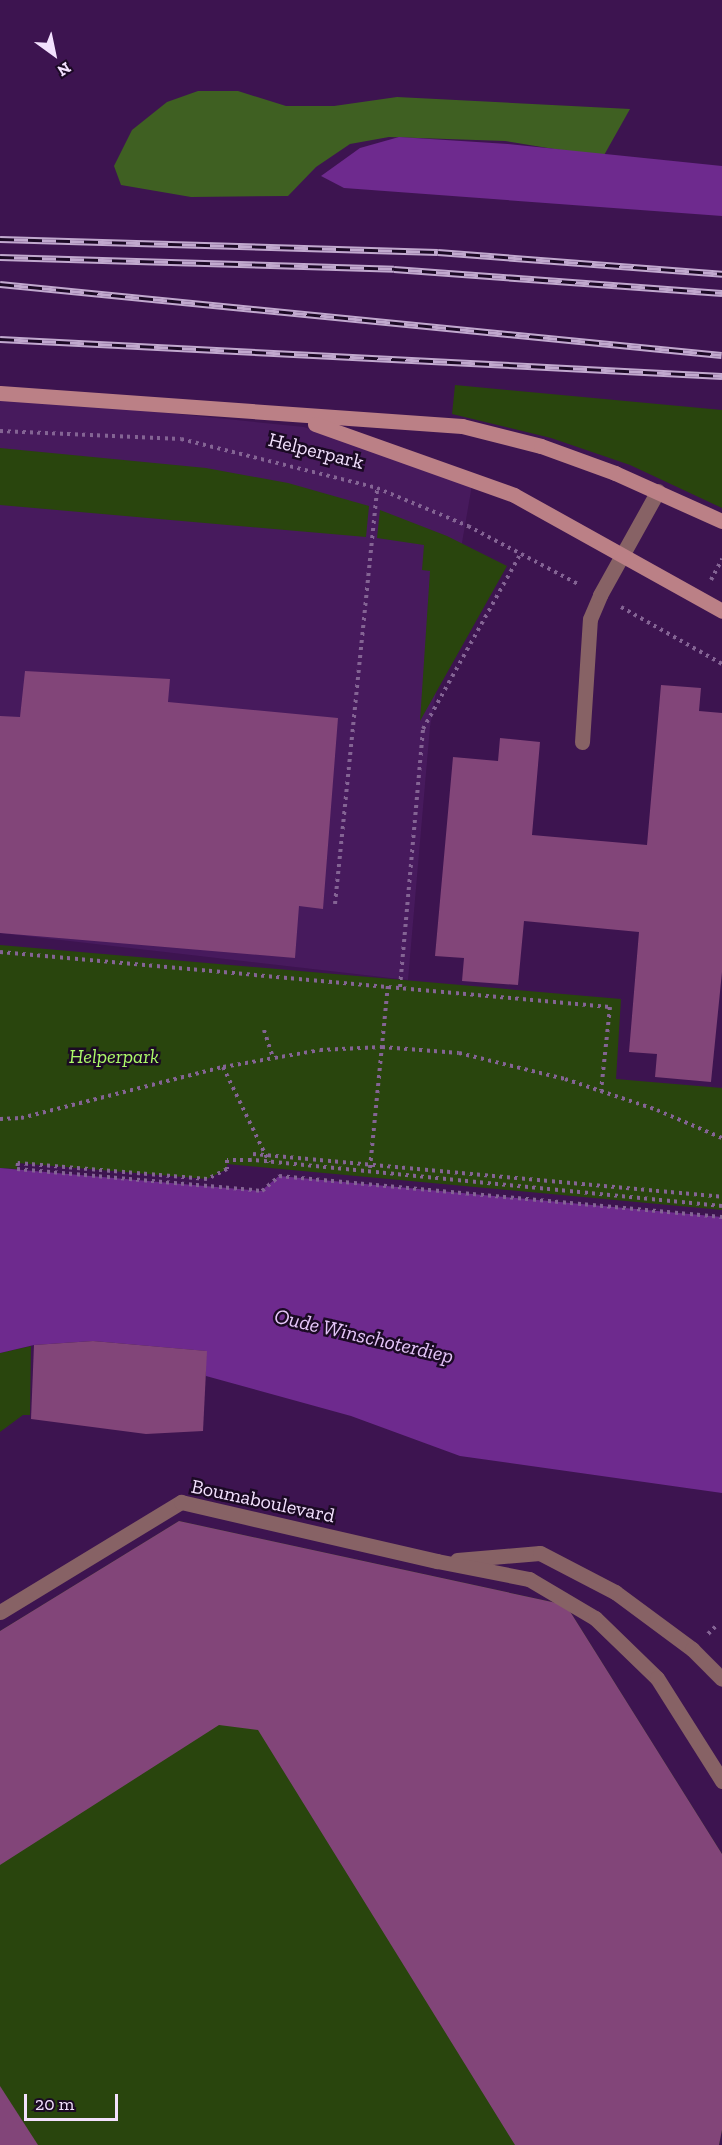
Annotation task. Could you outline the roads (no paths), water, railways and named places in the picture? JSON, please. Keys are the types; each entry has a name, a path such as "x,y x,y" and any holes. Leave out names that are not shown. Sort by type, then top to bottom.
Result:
{"main road":[{"name":"Helperpark","path":"0,393 298,417 462,426 541,446 658,491 722,521"},
{"name":"Helperpark","path":"298,417 514,495 722,611"}],"street":[{"path":"582,742 590,619 600,595 658,491"},
{"name":"Boumaboulevard","path":"0,1612 181,1502 437,1562 530,1579 595,1618 657,1678 722,1780"},
{"name":"Boumaboulevard","path":"437,1562 540,1553 615,1592 692,1649 722,1679"}],"water":[{"path":"399,137 508,144 722,166 722,216 344,188 321,176 360,148"},
{"name":"Oude Winschoterdiep","path":"0,1168 261,1191 279,1176 722,1217 722,1493 460,1456 351,1416 206,1376 206,1351 93,1341 34,1345 0,1353"}],"railway":[{"path":"0,239 438,252 722,274"},
{"path":"0,257 394,269 722,293"},
{"path":"0,284 722,355"},
{"path":"0,339 722,376"}]}
